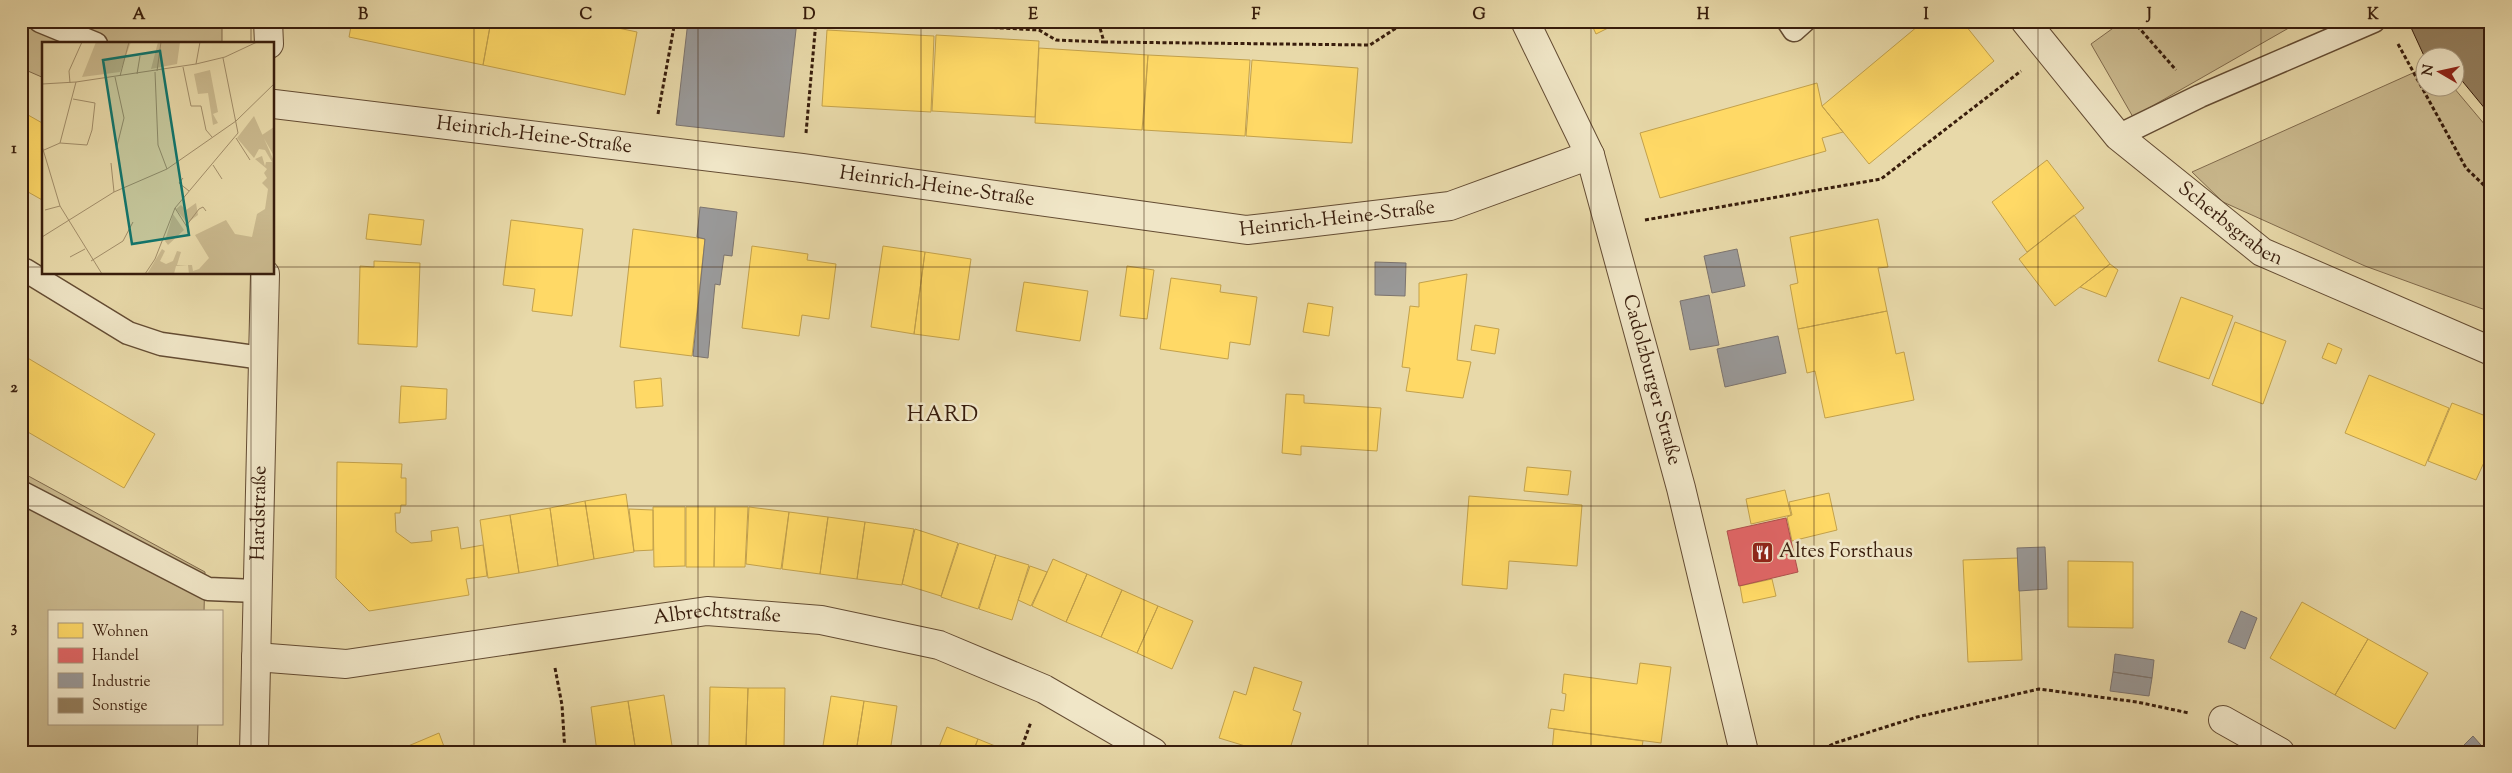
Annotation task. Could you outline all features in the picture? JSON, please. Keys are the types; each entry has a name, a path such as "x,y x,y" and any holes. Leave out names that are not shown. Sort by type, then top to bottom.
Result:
{"street":[{"path":"268,21 269,42"},
{"name":"Cadolzburger Straße","path":"1525,21 1590,155 1681,488 1744,752"},
{"name":"Scherbsgraben","path":"2025,21 2118,136 2262,252 2491,351"},
{"name":"Heinrich-Heine-Straße","path":"275,104 802,168 1247,230 1450,206 1590,155"},
{"name":"Hardstraße","path":"254,752 266,275"},
{"name":"Albrechtstraße","path":"256,657 346,664 707,611 822,620 939,645 1044,689 1153,752"},
{"path":"2223,720 2280,752"}],"lane":[{"path":"40,21 91,42"},
{"path":"1788,21 1794,30 1804,21"},
{"path":"2118,136 2200,96 2374,21"},
{"path":"25,270 128,333 161,344 263,358"},
{"path":"21,492 208,589 257,591"}],"path":[{"path":"651,150 675,21"},
{"path":"802,168 816,21"},
{"path":"870,21 1040,30 1056,40 1370,45 1407,21"},
{"path":"1098,21 1104,42"},
{"path":"2133,21 2200,96"},
{"path":"2396,38 2466,168 2491,192"},
{"path":"1610,226 1881,179 2048,50"},
{"path":"549,633 562,705 565,752"},
{"path":"1818,752 1835,743 1917,716 2039,690 2137,702 2223,720"}],"shaded area":[{"path":"21,21 222,21 222,42 42,42 42,77 21,68"},
{"path":"2123,21 2301,21 2133,117 2091,44"},
{"path":"2414,72 2414,98 2462,98 2491,132 2491,312 2365,266 2223,202 2192,172"},
{"path":"21,472 205,572 204,610 48,610 48,726 198,726 197,752 21,752"}],"building: Wohnen":[{"path":"352,21 491,21 483,65 349,37"},
{"path":"491,21 585,21 637,32 625,95 483,65"},
{"path":"1590,21 1622,21 1596,34"},
{"path":"1924,21 1962,21 1994,61 1869,164 1822,106"},
{"path":"827,30 934,36 931,112 822,106"},
{"path":"936,35 1039,41 1035,117 932,111"},
{"path":"1039,48 1148,55 1142,130 1035,123"},
{"path":"1148,55 1250,60 1245,136 1143,130"},
{"path":"1252,60 1358,68 1352,143 1246,136"},
{"path":"1817,83 1822,106 1843,132 1822,138 1826,151 1660,198 1640,133"},
{"path":"21,111 42,123 42,200 21,188"},
{"path":"2047,160 2084,208 2027,252 1992,202"},
{"path":"369,214 424,220 421,245 366,239"},
{"path":"2074,215 2110,264 2055,306 2019,259"},
{"path":"1878,219 1888,267 1878,268 1887,311 1798,329 1790,285 1798,283 1790,237"},
{"path":"511,220 583,229 572,316 532,311 535,289 503,285"},
{"path":"633,229 705,239 692,356 620,347"},
{"path":"752,246 808,254 807,260 836,264 829,319 802,315 799,336 742,328"},
{"path":"883,246 925,252 914,334 871,327"},
{"path":"925,252 971,259 959,340 914,334"},
{"path":"374,261 420,263 417,347 358,344 360,266 374,267"},
{"path":"2110,264 2118,270 2106,297 2080,287"},
{"path":"1127,266 1154,270 1147,319 1120,316"},
{"path":"1467,274 1457,360 1471,362 1463,398 1406,391 1410,368 1402,367 1410,306 1419,307 1419,283"},
{"path":"1171,278 1221,285 1220,292 1257,297 1250,345 1230,342 1228,359 1160,349"},
{"path":"1024,282 1088,291 1080,341 1016,331"},
{"path":"2181,297 2233,316 2209,379 2158,361"},
{"path":"1308,303 1333,307 1329,336 1303,332"},
{"path":"1887,311 1896,354 1904,352 1914,400 1825,418 1815,371 1807,373 1798,329"},
{"path":"2235,322 2286,341 2263,404 2212,385"},
{"path":"1475,325 1499,329 1495,354 1471,350"},
{"path":"2328,343 2342,349 2336,364 2322,358"},
{"path":"21,354 155,434 124,488 21,428"},
{"path":"2369,375 2449,408 2425,466 2345,433"},
{"path":"661,378 663,406 636,408 634,381"},
{"path":"401,386 447,389 446,419 399,423"},
{"path":"1286,394 1304,395 1304,403 1381,408 1377,451 1301,446 1301,455 1282,453"},
{"path":"2452,403 2491,418 2491,447 2476,480 2428,461"},
{"path":"337,462 402,464 401,478 406,478 406,505 401,505 400,513 395,513 396,532 411,543 432,541 431,531 458,527 461,549 483,545 487,576 466,579 469,595 369,611 336,578"},
{"path":"1527,467 1571,471 1568,495 1524,491"},
{"path":"1785,490 1791,515 1751,524 1746,499"},
{"path":"1829,493 1837,530 1792,541 1787,517 1792,515 1789,502"},
{"path":"626,494 634,552 594,559 585,501"},
{"path":"1469,496 1582,505 1577,566 1509,561 1507,589 1462,585"},
{"path":"585,501 594,559 558,566 550,508"},
{"path":"653,507 685,507 685,566 654,567"},
{"path":"686,507 715,507 714,567 686,567"},
{"path":"715,507 748,507 745,567 714,567"},
{"path":"749,507 789,512 781,569 746,564"},
{"path":"550,508 558,566 519,573 510,515"},
{"path":"629,509 653,510 653,550 634,551"},
{"path":"789,512 828,517 820,574 782,569"},
{"path":"510,515 519,573 488,578 480,520"},
{"path":"828,517 865,522 857,579 820,574"},
{"path":"865,522 914,529 902,585 857,579"},
{"path":"915,529 958,543 941,596 902,584"},
{"path":"959,543 996,555 978,609 941,597"},
{"path":"996,555 1029,565 1012,620 979,609"},
{"path":"2018,558 2022,660 1968,662 1963,560"},
{"path":"1053,559 1087,574 1066,622 1032,606"},
{"path":"2068,561 2133,562 2133,628 2068,627"},
{"path":"1030,566 1047,572 1031,606 1018,600"},
{"path":"1087,574 1122,590 1101,637 1066,622"},
{"path":"1772,579 1776,596 1743,603 1740,586"},
{"path":"1122,590 1158,606 1137,653 1101,637"},
{"path":"2302,602 2368,639 2335,695 2270,658"},
{"path":"1158,606 1193,621 1172,669 1137,653"},
{"path":"2368,639 2428,673 2395,729 2335,695"},
{"path":"1640,663 1671,667 1661,743 1548,728 1551,709 1564,711 1566,694 1562,693 1564,674 1637,684"},
{"path":"1254,667 1302,682 1293,710 1301,713 1289,752 1265,752 1219,738 1234,691 1246,695"},
{"path":"710,687 748,688 746,746 709,746"},
{"path":"748,688 785,688 784,747 746,746"},
{"path":"664,695 673,752 636,752 628,701"},
{"path":"831,696 864,701 856,752 822,752"},
{"path":"628,701 636,752 597,752 591,707"},
{"path":"864,701 897,706 890,752 856,752"},
{"path":"947,727 978,739 973,752 937,752"},
{"path":"1554,729 1643,741 1641,752 1552,752"},
{"path":"439,733 446,752 394,752"},
{"path":"978,739 1010,752 973,752"}],"building: Handel":[{"name":"Altes Forsthaus","path":"1786,518 1798,572 1739,586 1727,531"}],"building: Industrie":[{"path":"688,21 797,21 784,137 676,125"},
{"path":"700,207 737,212 732,256 724,255 720,285 715,284 708,358 693,356 705,239 697,237"},
{"path":"1737,249 1745,286 1712,293 1704,256"},
{"path":"1375,262 1406,263 1405,296 1375,295"},
{"path":"1709,295 1719,345 1690,350 1680,301"},
{"path":"1778,336 1786,373 1725,387 1717,349"},
{"path":"2045,547 2047,589 2019,591 2017,548"},
{"path":"2241,611 2257,618 2245,649 2228,642"},
{"path":"2115,654 2154,660 2152,678 2113,672"},
{"path":"2113,672 2152,678 2149,696 2110,691"},
{"path":"2473,736 2487,752 2457,752"}],"building: Sonstige":[{"path":"2408,21 2491,21 2491,116 2464,83 2464,48 2420,48"}],"place":[{"name":"Altes Forsthaus","path":"1763,552"}],"district":[{"name":"HARD","path":"943,416"}]}
